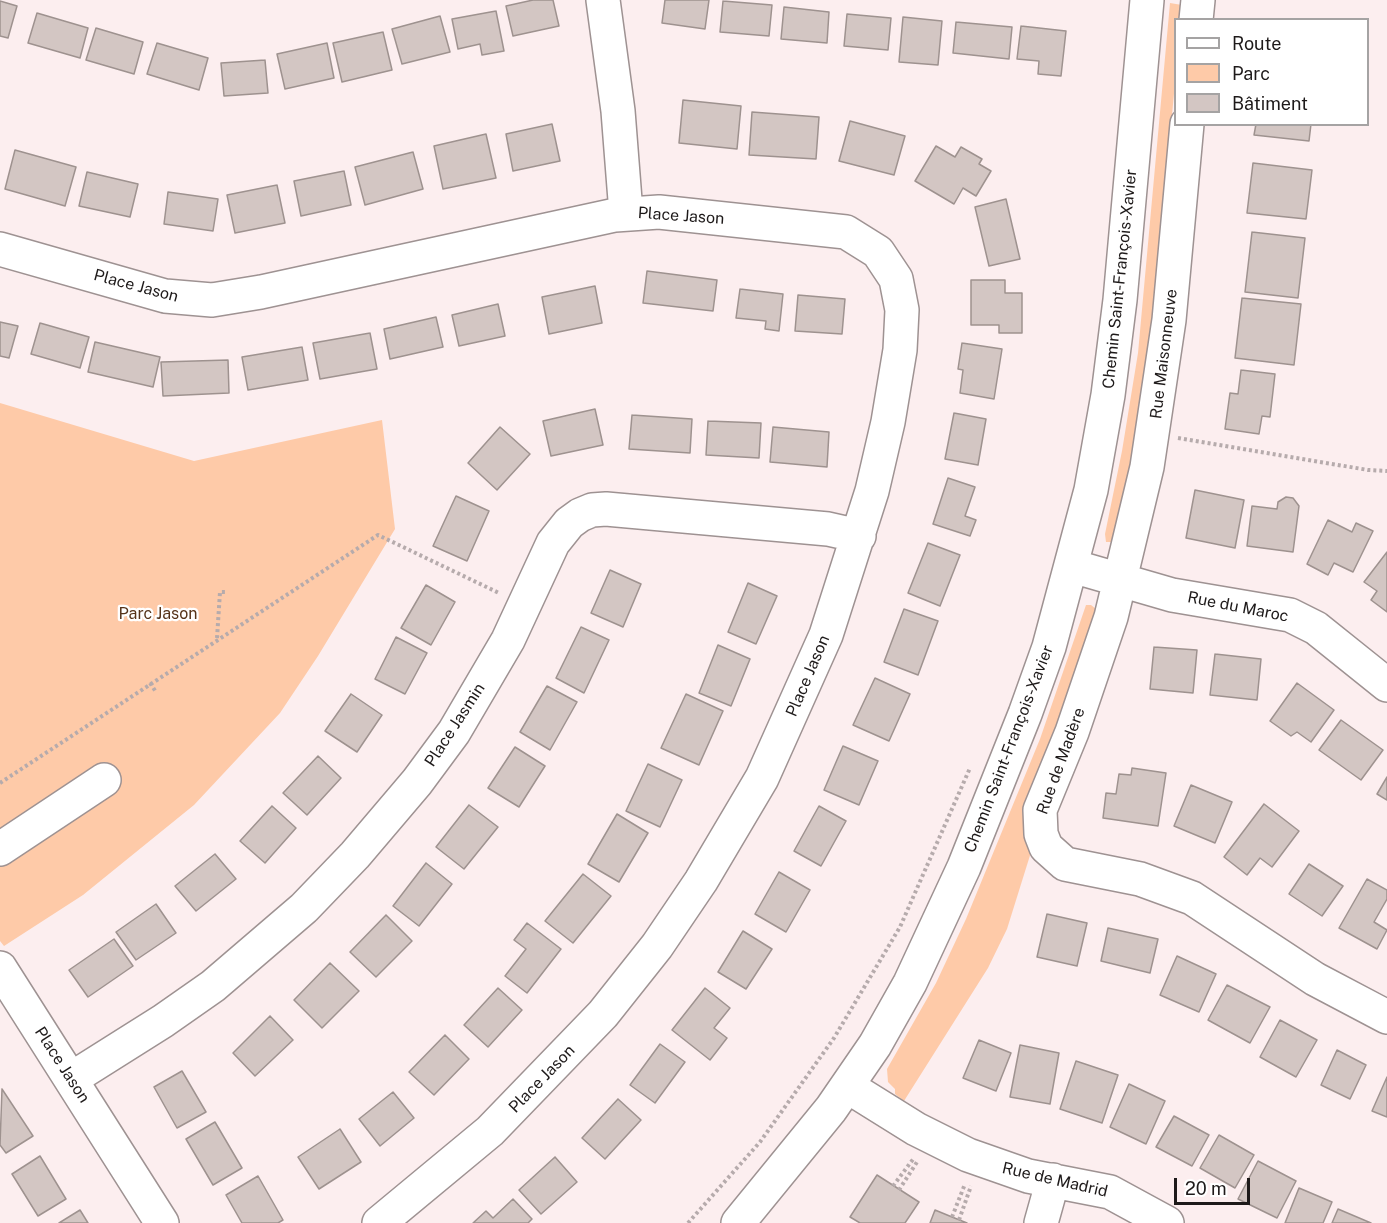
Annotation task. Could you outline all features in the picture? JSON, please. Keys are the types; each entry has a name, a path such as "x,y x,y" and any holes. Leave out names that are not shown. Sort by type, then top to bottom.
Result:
{"street":[{"name":"Place Jason","path":"603,0 618,111 626,213"},
{"name":"Chemin Saint-François-Xavier","path":"738,1223 788,1165 847,1086 874,1046 910,983 959,878 1029,705 1072,566 1099,452 1114,353 1147,0"},
{"path":"1196,18 1198,0"},
{"name":"Rue Maisonneuve","path":"1121,581 1147,467 1161,390 1187,126"},
{"name":"Place Jason","path":"0,249 165,296 212,300 261,292 626,213 659,212 834,230 852,235 869,244 889,266 900,295 900,350 881,457 859,536 822,645 762,778 724,845 657,946 603,1014 524,1098 460,1158 380,1223"},
{"name":"Place Jasmin","path":"71,1079 163,1022 213,986 304,908 355,855 417,782 454,732 508,640 553,543 569,523 580,515 592,510 606,509 828,530 859,536"},
{"name":"Rue du Maroc","path":"1072,566 1172,595 1290,615 1324,633 1387,684"},
{"name":"Rue de Madère","path":"1121,581 1086,693 1040,810 1041,834 1046,847 1054,857 1078,869 1140,879 1192,898 1315,979 1387,1017"},
{"path":"0,849 104,780"},
{"name":"Place Jason","path":"0,968 162,1223"},
{"name":"Rue de Madrid","path":"847,1086 949,1147 1012,1171 1110,1192 1167,1223"},
{"path":"1041,1223 1053,1180"}],"path":[{"path":"1169,436 1368,470 1387,471"},
{"path":"0,783 378,535 501,594"},
{"path":"217,639 220,592 226,592"},
{"path":"150,683 156,692"},
{"name":"Chemin Saint-François-Xavier","path":"688,1223 760,1142 834,1038 900,927 975,757"},
{"path":"894,1186 914,1157 918,1156 918,1161 899,1190"},
{"path":"952,1217 968,1177"},
{"path":"959,1220 973,1181"}],"green space":[{"path":"1170,3 1182,5 1181,18 1174,18 1174,94 1148,371 1139,434 1115,542 1106,542 1105,534 1122,451 1138,353"},
{"name":"Parc Jason","path":"0,403 194,461 382,420 395,529 318,656 280,713 194,805 83,895 4,946 0,941"},
{"path":"1086,605 1091,605 1096,609 1090,630 1058,724 1024,809 1025,834 1032,849 1007,929 988,968 904,1101 895,1094 895,1089 888,1082 887,1069 936,983 966,919 1040,739"}],"building":[{"path":"533,0 553,0 559,26 513,36 506,6"},
{"path":"665,0 709,0 705,29 662,23"},
{"path":"0,1 17,6 8,38 0,36"},
{"path":"723,1 772,5 769,36 720,32"},
{"path":"784,7 829,12 827,43 781,39"},
{"path":"496,11 504,51 482,55 480,44 458,49 452,19"},
{"path":"37,13 88,28 80,58 28,43"},
{"path":"847,14 891,18 888,50 844,46"},
{"path":"440,16 450,52 402,64 392,29"},
{"path":"903,17 942,21 938,65 899,62"},
{"path":"956,22 1012,27 1009,59 953,53"},
{"path":"1021,26 1066,31 1061,76 1038,74 1039,61 1017,59"},
{"path":"96,28 143,42 134,74 86,60"},
{"path":"383,32 392,70 342,82 333,43"},
{"path":"157,43 208,58 199,90 147,74"},
{"path":"327,43 334,78 285,89 277,54"},
{"path":"265,60 268,93 224,96 221,63"},
{"path":"683,100 741,106 737,149 679,143"},
{"path":"752,112 819,117 816,159 749,155"},
{"path":"850,121 905,136 894,175 839,161"},
{"path":"552,124 560,161 513,171 506,134"},
{"path":"1256,126 1311,126 1309,141 1254,135"},
{"path":"486,134 496,178 443,189 434,146"},
{"path":"936,146 955,157 961,147 982,159 979,164 991,171 976,196 963,188 954,204 915,181"},
{"path":"15,150 76,167 65,206 5,189"},
{"path":"413,152 423,189 365,205 355,167"},
{"path":"1253,163 1312,170 1306,219 1247,213"},
{"path":"344,171 351,205 301,216 294,181"},
{"path":"87,172 138,184 130,217 79,206"},
{"path":"277,185 285,223 235,233 227,195"},
{"path":"168,192 218,199 213,231 164,224"},
{"path":"1006,199 1020,259 989,266 975,207"},
{"path":"1252,232 1305,238 1298,298 1245,292"},
{"path":"647,271 717,280 713,311 643,303"},
{"path":"971,280 1005,280 1005,293 1022,293 1022,333 999,333 999,325 971,325"},
{"path":"595,286 602,323 549,334 542,297"},
{"path":"740,289 783,294 779,331 765,329 766,321 736,318"},
{"path":"798,295 845,299 842,334 795,331"},
{"path":"1242,298 1301,304 1294,365 1235,358"},
{"path":"498,304 505,336 459,346 452,315"},
{"path":"436,317 443,347 390,359 384,329"},
{"path":"0,322 18,326 9,358 0,356"},
{"path":"40,323 89,337 80,368 31,354"},
{"path":"370,333 377,369 320,379 313,343"},
{"path":"95,342 160,357 153,387 88,372"},
{"path":"962,343 1002,349 994,399 960,393 963,370 958,369"},
{"path":"302,347 308,380 248,390 242,357"},
{"path":"228,360 229,393 163,396 161,362"},
{"path":"1241,370 1275,374 1270,417 1262,416 1259,434 1225,429 1230,393 1238,394"},
{"path":"595,409 603,445 551,456 543,421"},
{"path":"954,413 986,419 978,465 945,459"},
{"path":"632,415 692,419 690,453 629,449"},
{"path":"708,421 761,423 759,458 706,455"},
{"path":"500,427 530,454 497,490 468,463"},
{"path":"773,427 829,432 827,467 770,462"},
{"path":"948,478 975,487 965,516 976,520 970,536 933,524"},
{"path":"1195,490 1244,500 1235,548 1186,538"},
{"path":"456,496 489,511 467,561 433,546"},
{"path":"1286,497 1293,498 1299,506 1293,552 1247,546 1252,506 1277,509 1278,502"},
{"path":"1328,520 1352,532 1356,523 1373,531 1353,572 1334,563 1328,575 1307,564"},
{"path":"928,543 960,555 940,606 908,593"},
{"path":"1387,552 1387,612 1371,600 1377,591 1364,582"},
{"path":"610,570 641,584 623,627 591,613"},
{"path":"748,583 777,596 756,644 728,632"},
{"path":"426,585 455,602 431,645 401,628"},
{"path":"904,609 938,621 918,675 884,662"},
{"path":"581,627 609,640 584,693 556,678"},
{"path":"396,637 427,653 405,694 375,679"},
{"path":"718,645 750,659 731,706 699,693"},
{"path":"1154,647 1197,650 1193,693 1150,689"},
{"path":"1215,654 1261,659 1257,700 1210,695"},
{"path":"875,678 910,694 889,741 853,725"},
{"path":"1297,683 1334,710 1311,742 1297,732 1291,736 1270,721"},
{"path":"547,686 577,702 550,750 520,732"},
{"path":"351,694 382,715 357,752 325,731"},
{"path":"686,694 723,711 699,765 661,748"},
{"path":"1341,720 1383,750 1361,780 1319,750"},
{"path":"843,746 878,761 859,805 824,790"},
{"path":"515,747 545,766 519,807 488,788"},
{"path":"318,756 341,778 307,815 283,793"},
{"path":"648,764 682,780 660,827 626,811"},
{"path":"1132,768 1166,773 1158,826 1103,818 1106,793 1116,794 1119,774 1131,775"},
{"path":"1387,777 1387,800 1377,794"},
{"path":"1191,785 1232,802 1215,843 1174,826"},
{"path":"1264,804 1299,831 1272,867 1260,858 1247,875 1224,857"},
{"path":"469,805 498,827 464,869 436,847"},
{"path":"272,806 296,828 265,863 240,841"},
{"path":"819,806 846,821 821,866 794,851"},
{"path":"617,814 648,833 619,882 588,864"},
{"path":"215,854 236,879 196,911 175,886"},
{"path":"426,863 452,884 419,926 393,906"},
{"path":"1309,864 1343,886 1322,916 1289,894"},
{"path":"779,872 810,890 786,932 755,914"},
{"path":"583,874 611,896 573,943 545,921"},
{"path":"1367,879 1387,890 1387,899 1374,922 1387,930 1377,949 1339,928"},
{"path":"156,904 176,933 136,960 116,932"},
{"path":"1047,914 1087,923 1077,966 1037,957"},
{"path":"386,915 412,941 376,977 350,952"},
{"path":"527,923 561,949 527,993 505,976 526,949 514,940"},
{"path":"1108,928 1158,939 1150,973 1101,961"},
{"path":"743,931 772,949 746,989 718,972"},
{"path":"114,939 133,966 88,997 69,970"},
{"path":"1177,956 1216,974 1199,1012 1160,995"},
{"path":"330,963 359,991 322,1028 294,1000"},
{"path":"1227,985 1270,1007 1250,1043 1208,1020"},
{"path":"498,988 522,1010 488,1047 464,1025"},
{"path":"705,988 730,1008 714,1028 727,1038 710,1060 672,1030"},
{"path":"270,1016 293,1040 255,1076 233,1053"},
{"path":"1280,1020 1317,1040 1296,1077 1260,1057"},
{"path":"445,1035 469,1059 434,1095 409,1072"},
{"path":"979,1040 1011,1053 996,1091 963,1078"},
{"path":"660,1044 685,1062 655,1103 630,1085"},
{"path":"1020,1045 1059,1053 1050,1104 1010,1097"},
{"path":"1337,1050 1366,1065 1350,1099 1321,1085"},
{"path":"1076,1061 1118,1075 1102,1123 1060,1109"},
{"path":"182,1071 206,1112 177,1128 154,1087"},
{"path":"1387,1077 1387,1117 1372,1111"},
{"path":"1129,1084 1165,1101 1146,1144 1110,1127"},
{"path":"2,1089 33,1136 6,1153 0,1145"},
{"path":"393,1092 414,1118 380,1146 359,1119"},
{"path":"618,1099 641,1120 605,1159 582,1138"},
{"path":"1174,1116 1209,1135 1192,1166 1156,1147"},
{"path":"215,1122 242,1168 213,1185 186,1139"},
{"path":"340,1129 361,1162 319,1189 298,1157"},
{"path":"1219,1135 1254,1155 1235,1188 1200,1168"},
{"path":"40,1156 66,1199 38,1216 12,1174"},
{"path":"555,1157 577,1182 541,1214 519,1190"},
{"path":"1258,1161 1296,1181 1277,1218 1238,1199"},
{"path":"877,1175 919,1202 905,1223 860,1223 850,1217"},
{"path":"258,1176 283,1220 278,1223 242,1223 226,1195"},
{"path":"1299,1188 1332,1202 1323,1223 1285,1223"},
{"path":"513,1199 532,1219 528,1223 473,1223 486,1211 493,1218"},
{"path":"1338,1209 1371,1223 1332,1223"},
{"path":"80,1210 88,1223 59,1223"},
{"path":"935,1210 952,1217 967,1223 930,1223"}]}
